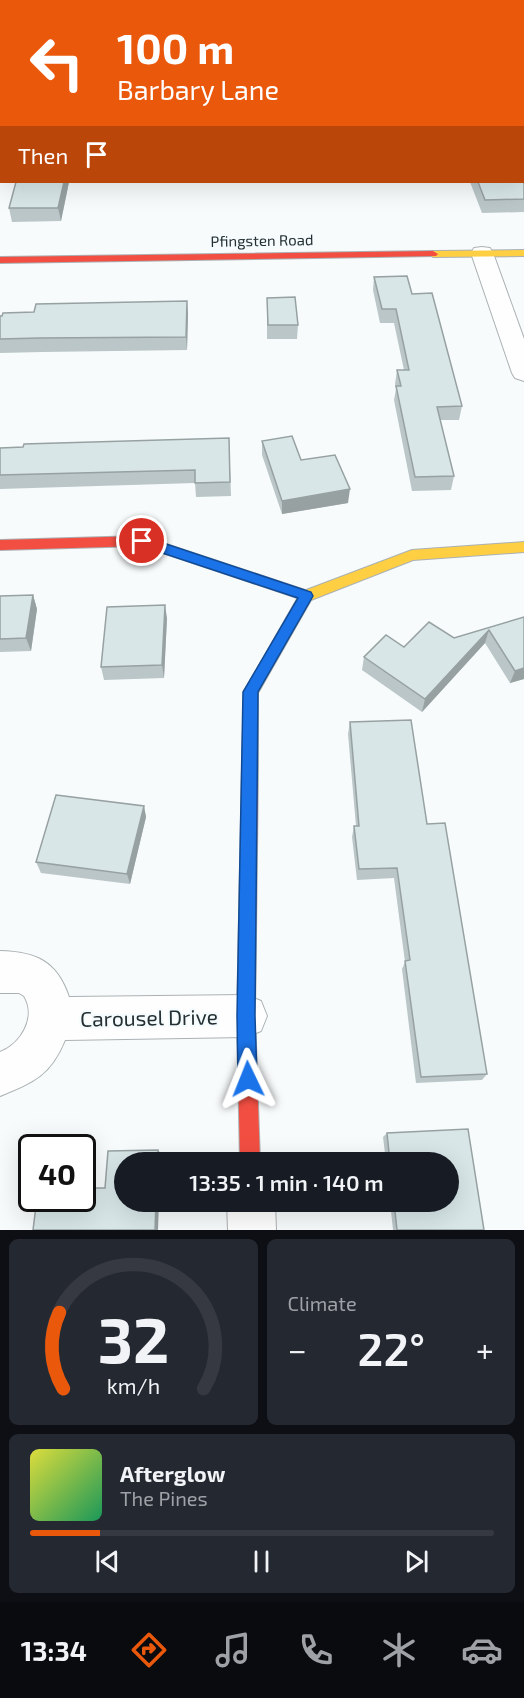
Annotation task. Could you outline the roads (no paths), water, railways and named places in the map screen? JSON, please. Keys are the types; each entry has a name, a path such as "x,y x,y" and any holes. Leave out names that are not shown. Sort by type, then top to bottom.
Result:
{"street":[{"path":"482,253 524,373"},
{"name":"Pfingsten Road","path":"0,260 524,253"},
{"path":"0,545 142,541 306,596"},
{"path":"250,1152 246,1016 251,692 306,596 412,555 524,547"},
{"path":"0,972 18,971 33,976 44,987 47,994 51,1019 48,1035 39,1051 26,1063 11,1072 0,1074"},
{"name":"Carousel Drive","path":"51,1019 246,1016"},
{"path":"251,1212 252,1230"}]}
